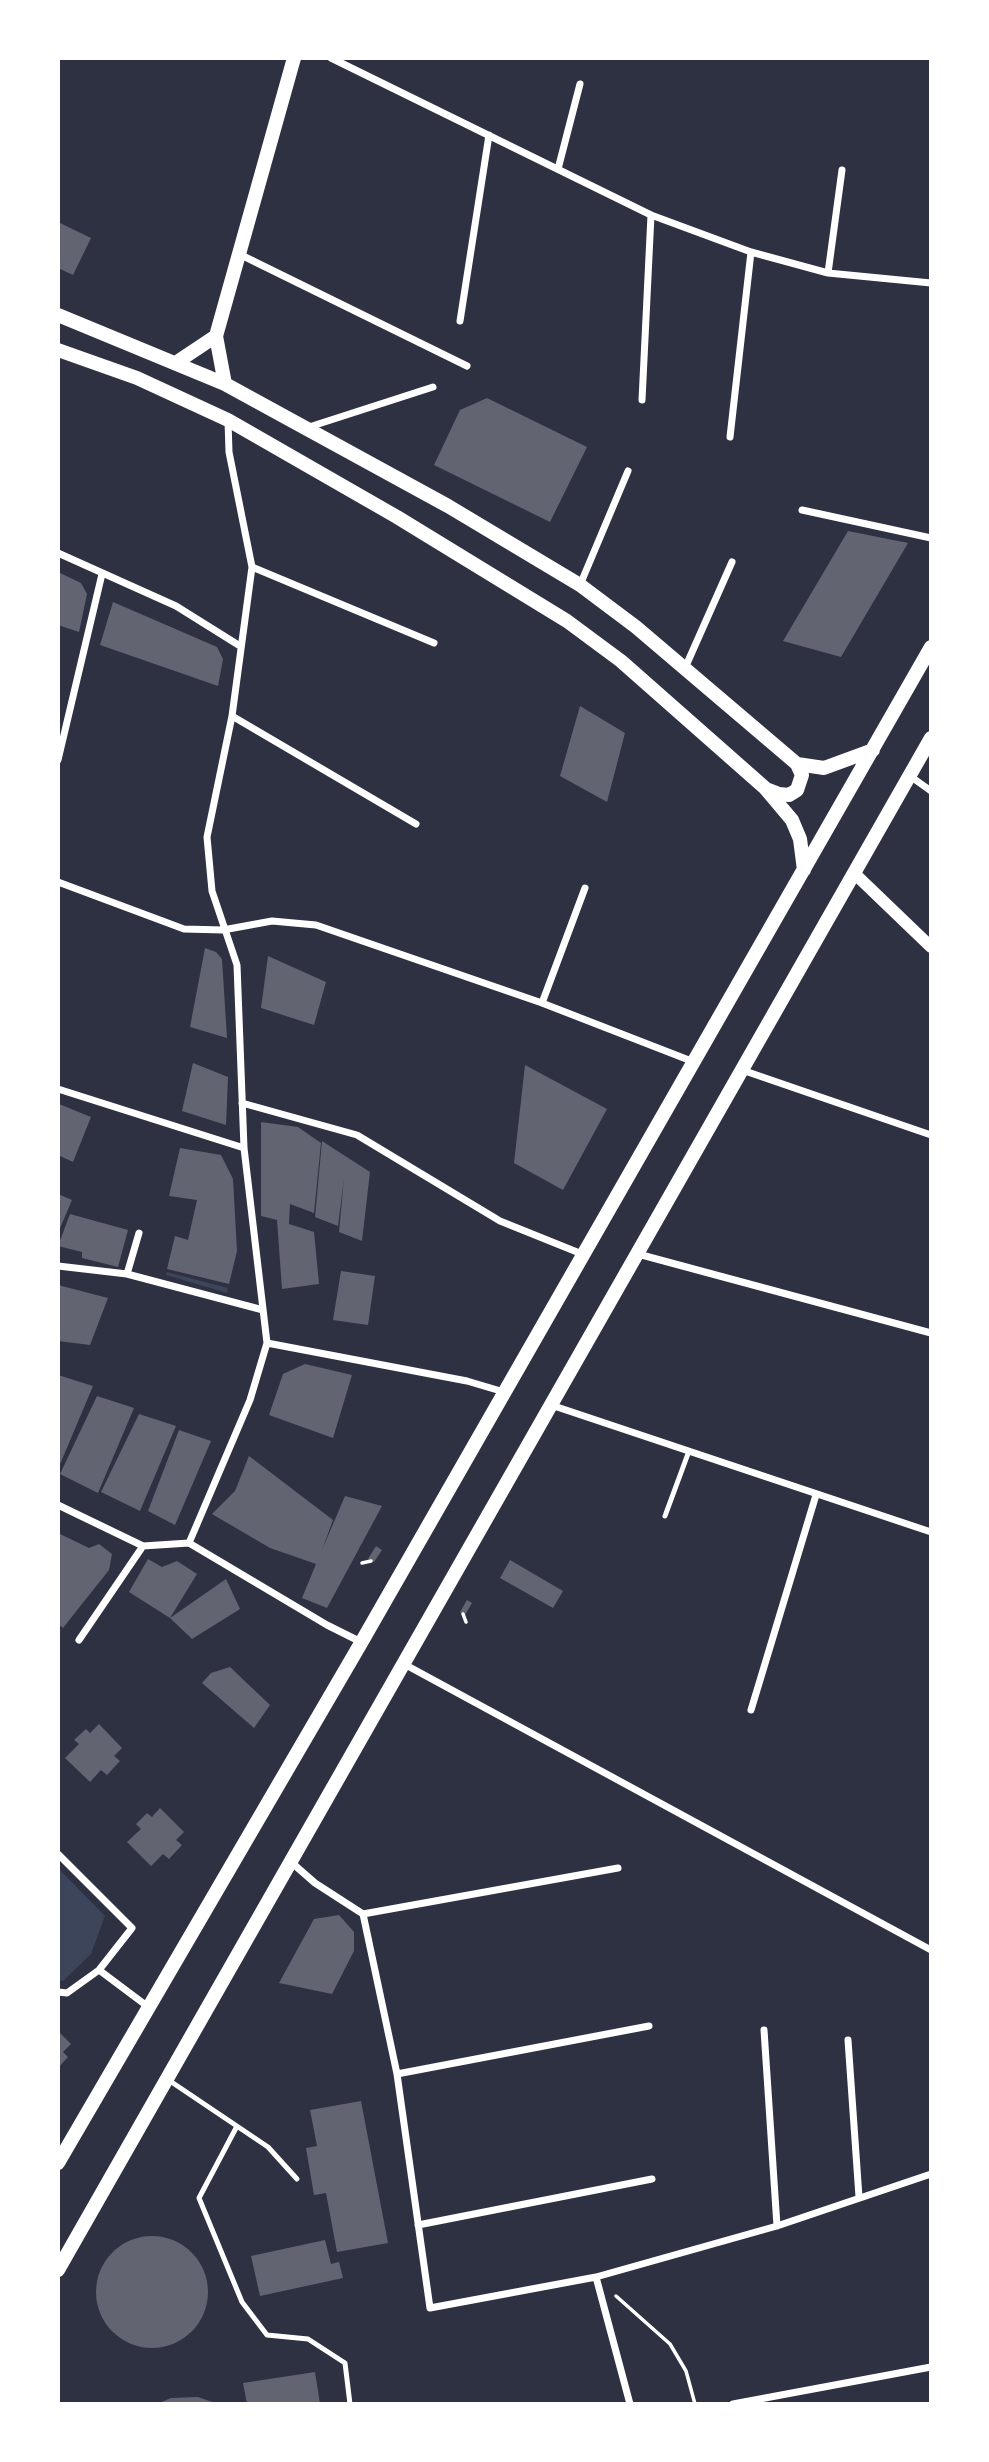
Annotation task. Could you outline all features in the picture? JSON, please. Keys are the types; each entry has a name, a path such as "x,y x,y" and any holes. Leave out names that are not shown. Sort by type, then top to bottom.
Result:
{"main road":[{"path":"225,384 216,336 294,58"},
{"path":"58,315 225,384 448,506 580,585 685,668 797,764 802,775 797,790 789,794 779,794 765,788"},
{"path":"177,362 216,336"},
{"path":"58,350 137,379 228,420 567,621 621,661 765,788 792,820 800,839 804,870"},
{"path":"58,2163 147,2006 361,1643 931,647"},
{"path":"58,2270 931,738"},
{"path":"797,764 814,768 835,766 873,750"}],"street":[{"path":"331,58 651,215 751,252 828,273 931,283"},
{"path":"558,169 580,84"},
{"path":"460,321 489,135"},
{"path":"828,273 842,170"},
{"path":"642,400 651,215"},
{"path":"730,438 751,252"},
{"path":"239,254 467,366"},
{"path":"305,428 433,387"},
{"path":"189,1543 250,1399 267,1343 244,1148 237,965 212,891 207,837 232,716 251,567 229,452 228,420"},
{"path":"580,585 628,471"},
{"path":"802,510 931,538"},
{"path":"58,553 176,606 240,646"},
{"path":"685,668 732,562"},
{"path":"251,567 435,643"},
{"path":"58,760 102,574"},
{"path":"232,716 416,824"},
{"path":"910,776 931,790"},
{"path":"854,873 931,947"},
{"path":"58,881 184,929 223,930 272,921 316,925 542,1003 695,1062"},
{"path":"542,1003 585,888"},
{"path":"742,1070 931,1135"},
{"path":"58,1089 244,1148"},
{"path":"242,1103 357,1135 500,1221 582,1254"},
{"path":"127,1274 139,1233"},
{"path":"637,1253 931,1333"},
{"path":"58,1266 127,1274 263,1310"},
{"path":"267,1343 467,1381 504,1392"},
{"path":"551,1405 931,1532"},
{"path":"751,1710 816,1494"},
{"path":"58,1505 143,1546 189,1543 361,1643"},
{"path":"79,1640 143,1546"},
{"path":"404,1664 931,1950"},
{"path":"58,1854 132,1928 99,1970 67,1993 58,1992"},
{"path":"290,1862 315,1883 363,1914 618,1868"},
{"path":"363,1914 397,2074 430,2308 597,2277 777,2226 931,2174"},
{"path":"99,1970 147,2006"},
{"path":"397,2074 649,2026"},
{"path":"764,2030 777,2226"},
{"path":"848,2040 859,2197"},
{"path":"418,2225 652,2179"},
{"path":"597,2277 630,2404"},
{"path":"733,2404 931,2367"}],"lane":[{"path":"665,1516 689,1451"},
{"path":"167,2078 268,2147 297,2179"},
{"path":"236,2127 199,2198 242,2302 267,2335 308,2339 345,2363 350,2404"}],"path":[{"path":"362,1563 371,1561"},
{"path":"463,1614 466,1622"},
{"path":"597,2277 670,2344 686,2371 695,2404"}],"shaded area":[{"path":"167,1272 228,1288 227,1293 166,1275"},
{"path":"58,1868 105,1916 91,1954 63,1981 58,1980"}],"building":[{"path":"58,222 91,238 73,275 58,268"},
{"path":"487,398 587,447 550,522 434,465 460,410"},
{"path":"848,531 908,543 841,657 783,641"},
{"path":"58,572 81,583 87,594 79,632 58,625"},
{"path":"113,602 217,647 223,659 218,686 100,645"},
{"path":"580,706 625,733 607,802 560,776"},
{"path":"205,948 216,952 222,959 227,1038 190,1027"},
{"path":"268,956 326,982 314,1025 261,1008"},
{"path":"193,1063 228,1077 226,1125 182,1111"},
{"path":"525,1065 607,1109 563,1190 514,1163"},
{"path":"59,1104 91,1117 73,1162 58,1155"},
{"path":"261,1122 298,1127 321,1143 314,1213 290,1204 289,1224 314,1232 319,1284 282,1289 277,1220 261,1216"},
{"path":"322,1141 370,1172 362,1241 339,1232 344,1178 338,1226 315,1217"},
{"path":"180,1148 221,1155 233,1179 237,1251 229,1284 167,1269 175,1236 188,1240 197,1200 169,1196"},
{"path":"58,1194 72,1200 58,1233"},
{"path":"70,1214 128,1230 118,1267 82,1258 82,1252 58,1246"},
{"path":"341,1271 375,1276 368,1325 333,1320"},
{"path":"58,1285 108,1298 90,1345 58,1341"},
{"path":"305,1364 352,1375 333,1438 269,1415 283,1374"},
{"path":"58,1375 93,1386 58,1469"},
{"path":"97,1396 134,1408 98,1493 60,1474"},
{"path":"139,1414 176,1426 140,1511 101,1492"},
{"path":"179,1430 211,1441 175,1525 148,1511"},
{"path":"249,1456 333,1520 322,1550 345,1496 382,1506 327,1608 302,1598 316,1564 270,1548 212,1514 235,1491"},
{"path":"58,1533 89,1548 99,1544 112,1554 109,1570 63,1628 58,1624"},
{"path":"376,1546 382,1550 374,1562 368,1559"},
{"path":"148,1559 162,1567 177,1561 197,1574 170,1618 129,1592"},
{"path":"510,1560 563,1591 553,1608 500,1578"},
{"path":"226,1579 240,1609 192,1639 170,1618"},
{"path":"467,1600 472,1603 465,1615 460,1612"},
{"path":"230,1667 270,1705 254,1728 202,1683 211,1673"},
{"path":"99,1724 122,1748 114,1756 120,1761 107,1775 101,1770 90,1782 65,1758 79,1744 74,1740 86,1729 90,1733"},
{"path":"160,1808 184,1832 176,1840 182,1845 169,1859 163,1854 151,1866 127,1842 141,1829 136,1824 147,1813 152,1817"},
{"path":"339,1915 354,1932 354,1951 332,1994 279,1983 314,1919"},
{"path":"58,2031 71,2044 63,2052 68,2057 58,2068"},
{"path":"361,2101 388,2243 337,2252 326,2193 314,2195 306,2148 317,2146 310,2110"},
{"path":"152,2236 173,2241 191,2253 203,2271 208,2292 203,2313 191,2331 173,2343 152,2348 131,2343 113,2331 101,2313 96,2292 101,2271 113,2253 131,2241"},
{"path":"325,2240 331,2264 339,2262 343,2278 260,2296 251,2256"},
{"path":"315,2372 320,2404 247,2404 243,2383"},
{"path":"198,2397 218,2404 157,2404 171,2398"}]}
